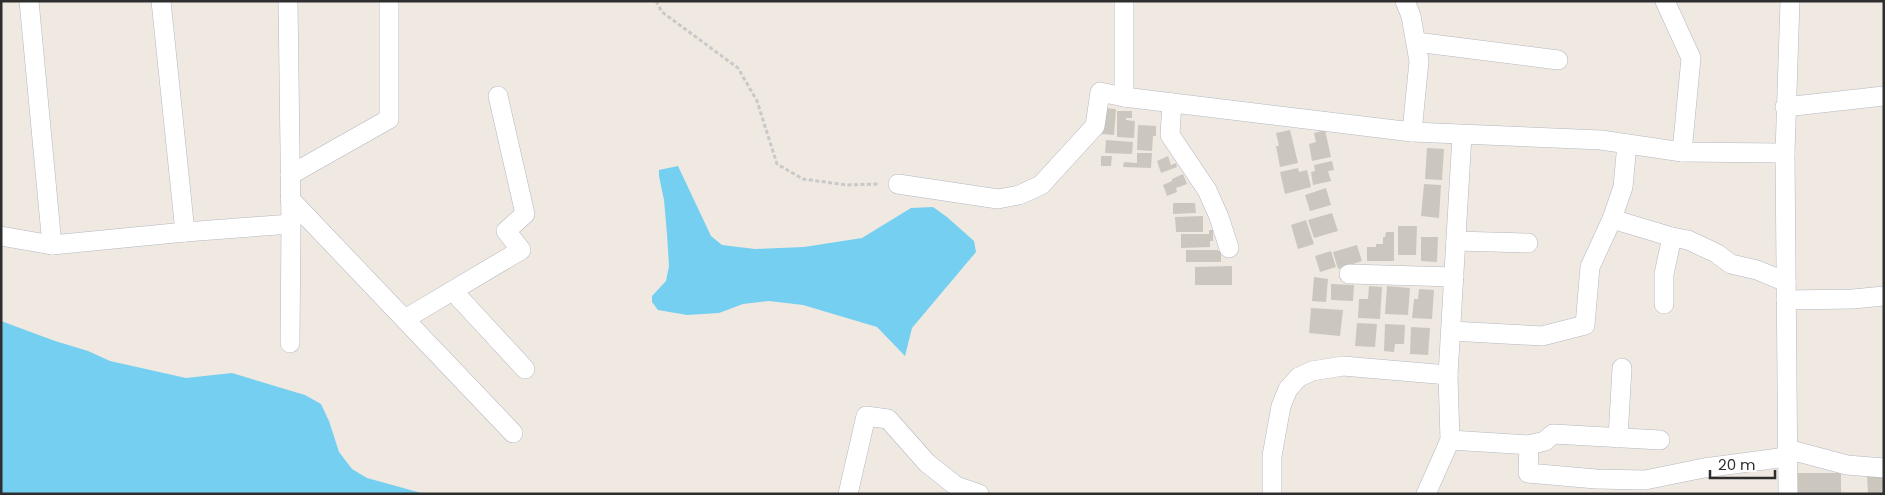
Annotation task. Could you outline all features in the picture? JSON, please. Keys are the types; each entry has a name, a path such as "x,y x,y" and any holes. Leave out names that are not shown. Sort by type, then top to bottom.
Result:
{"street":[{"path":"29,1 52,245"},
{"path":"161,1 185,232"},
{"path":"288,1 291,224 290,343"},
{"path":"290,175 389,119 389,1"},
{"path":"1124,1 1124,97"},
{"path":"1405,1 1411,16 1419,60 1412,132"},
{"path":"1665,1 1691,58 1682,152"},
{"path":"1788,494 1785,107 1790,1"},
{"path":"1416,42 1558,60"},
{"path":"898,184 998,199 1019,195 1041,185 1065,161 1095,126 1100,92 1124,97 1412,132 1462,136 1601,140 1682,152 1785,153"},
{"path":"404,319 521,250 506,230 525,214 498,96"},
{"path":"1785,107 1884,96"},
{"path":"1172,103 1170,135 1208,190 1219,216 1228,248"},
{"path":"1426,494 1450,440 1448,375 1462,136"},
{"path":"1451,330 1542,336 1585,325 1590,268 1612,219 1622,187 1627,144"},
{"path":"290,199 513,433"},
{"path":"1612,219 1688,240 1731,264 1757,270 1786,291 1853,299 1884,296"},
{"path":"1,236 52,245 291,224"},
{"path":"1664,304 1664,274 1672,237"},
{"path":"1456,241 1528,243"},
{"path":"1349,274 1454,278"},
{"path":"453,291 525,369"},
{"path":"1272,494 1272,456 1281,406 1288,389 1299,377 1312,371 1343,366 1448,375"},
{"path":"1618,438 1622,368"},
{"path":"848,494 866,416 888,419 954,490 979,494"},
{"path":"1450,440 1529,445 1545,441 1553,434 1660,440"},
{"path":"1529,445 1528,472 1596,479 1645,480 1787,453 1847,465 1884,468"}],"path":[{"path":"656,1 662,12 738,68 757,101 777,164 803,178 847,185 898,184"}],"water":[{"path":"678,166 711,236 722,245 755,249 804,247 862,238 911,208 933,207 974,241 976,252 912,328 905,356 877,327 803,305 769,301 743,304 719,313 687,315 658,310 652,302 652,296 666,281 669,266 664,200 659,170"},
{"path":"1,321 88,351 110,361 186,378 232,373 305,395 321,404 329,421 339,452 352,469 367,478 425,494 1,494"}],"building":[{"path":"1103,108 1116,109 1114,135 1101,134"},
{"path":"1117,111 1132,111 1132,118 1126,118 1126,120 1135,121 1134,138 1117,137"},
{"path":"1138,125 1156,126 1156,136 1153,136 1152,151 1137,150"},
{"path":"1290,130 1298,163 1280,167 1276,146 1279,146 1276,133"},
{"path":"1325,130 1331,157 1312,161 1309,144 1316,142 1314,133"},
{"path":"1106,140 1133,142 1132,154 1105,153"},
{"path":"1427,148 1444,149 1442,180 1425,179"},
{"path":"1137,153 1152,153 1151,168 1123,167 1124,162 1137,163"},
{"path":"1101,156 1112,156 1111,166 1101,166"},
{"path":"1168,156 1171,165 1176,163 1177,167 1161,173 1157,161"},
{"path":"1332,161 1334,170 1328,171 1331,181 1313,185 1311,172 1315,171 1314,165"},
{"path":"1298,168 1299,172 1307,170 1311,187 1285,194 1280,172"},
{"path":"1183,174 1187,184 1176,188 1177,192 1167,196 1163,185"},
{"path":"1424,184 1441,185 1439,218 1421,216"},
{"path":"1326,188 1331,205 1310,211 1305,195"},
{"path":"1173,203 1195,203 1196,213 1173,214"},
{"path":"1332,213 1338,231 1314,238 1308,220"},
{"path":"1203,216 1203,232 1176,232 1175,217"},
{"path":"1306,220 1314,244 1298,249 1291,225"},
{"path":"1398,226 1417,226 1416,255 1398,255"},
{"path":"1209,230 1213,230 1213,241 1210,241 1210,247 1181,248 1181,234 1209,234"},
{"path":"1386,232 1394,232 1394,261 1367,261 1367,247 1376,247 1376,244 1383,244 1383,237 1385,237"},
{"path":"1421,237 1438,237 1437,262 1421,261"},
{"path":"1357,245 1362,261 1338,269 1333,252"},
{"path":"1186,250 1221,251 1221,262 1186,262"},
{"path":"1331,251 1336,267 1320,272 1315,256"},
{"path":"1232,266 1232,285 1195,285 1195,267"},
{"path":"1314,277 1328,279 1326,302 1312,301"},
{"path":"1331,284 1354,285 1353,301 1331,300"},
{"path":"1369,286 1382,287 1380,319 1358,318 1359,299 1368,299"},
{"path":"1387,286 1410,288 1408,315 1385,314"},
{"path":"1419,289 1434,290 1432,319 1412,318 1414,299 1418,299"},
{"path":"1311,308 1343,310 1340,336 1309,333"},
{"path":"1357,323 1377,324 1375,347 1355,346"},
{"path":"1385,324 1405,325 1404,344 1395,344 1394,352 1384,351"},
{"path":"1411,327 1430,328 1428,355 1410,354"},
{"path":"1796,473 1841,473 1841,494 1796,494"},
{"path":"1884,475 1884,494 1868,494 1867,476"}]}
